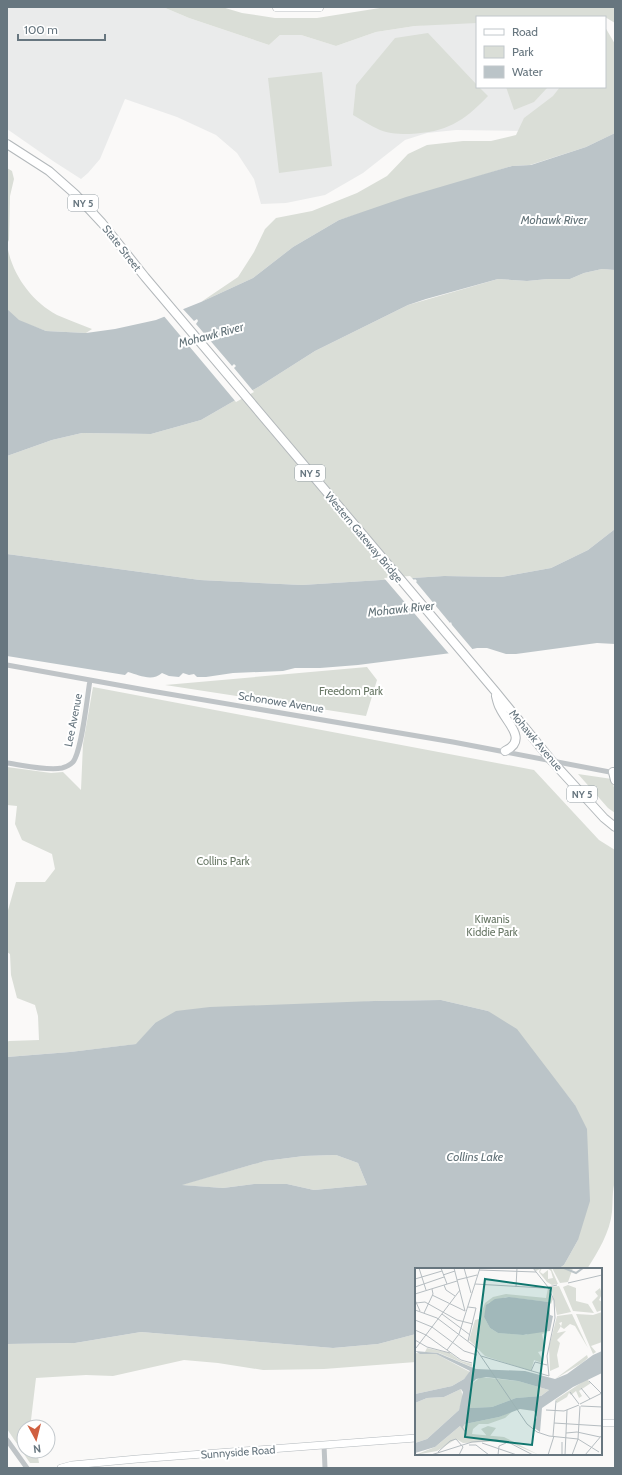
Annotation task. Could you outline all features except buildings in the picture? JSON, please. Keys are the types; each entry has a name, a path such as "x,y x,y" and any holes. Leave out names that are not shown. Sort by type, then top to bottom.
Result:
{"highway":[{"path":"277,7 319,7"}],"main road":[{"name":"State Street","path":"7,144 49,170 74,194 102,223 145,277"},
{"name":"Western Gateway Bridge","path":"145,277 475,669"},
{"name":"Mohawk Avenue","path":"475,669 495,691 551,760 604,818 615,826"},
{"path":"495,691 500,709 510,723 516,738 514,745 505,751"}],"street":[{"name":"Schonowe Avenue","path":"7,665 505,751 614,775"},
{"name":"Lee Avenue","path":"7,763 50,768 64,768 72,763 76,756 81,734 90,680"},
{"path":"602,1424 615,1423"},
{"name":"Sunnyside Road","path":"61,1468 72,1465 137,1459 415,1438"},
{"path":"7,1440 27,1468"},
{"path":"324,1445 325,1468"}],"shaded area":[{"path":"7,7 163,7 189,18 269,45 280,35 301,35 336,46 376,32 476,19 476,88 576,88 525,131 456,130 427,133 405,140 363,173 325,195 286,203 261,204 254,179 237,153 216,135 177,117 125,99 100,159 81,179 7,129"}],"green space":[{"path":"163,7 222,7 242,13 275,18 317,18 386,7 615,7 615,23 606,18 606,16 476,16 476,23 415,26 376,32 336,46 301,35 280,35 269,45 189,18"},
{"path":"606,29 615,44 615,133 586,147 530,165 512,166 339,220 293,247 253,278 201,302 238,277 254,252 265,229 276,218 312,211 357,193 387,176 408,154 427,145 463,141 491,141 516,135 524,118 553,96 559,88 606,88"},
{"path":"428,33 476,84 476,88 480,88 488,96 470,113 454,124 423,133 395,134 387,132 353,115 356,85 395,38"},
{"path":"322,72 332,166 279,173 268,78"},
{"path":"506,88 547,88 534,102 514,110"},
{"path":"7,168 12,171 14,179 10,196 9,240 7,244"},
{"path":"7,244 9,255 18,276 39,302 57,315 92,329 86,333 46,331 19,321 7,321"},
{"path":"602,269 615,270 615,529 588,550 551,568 501,577 444,576 302,585 200,580 7,554 7,456 52,440 82,433 151,434 201,420 260,386 315,351 408,305 498,279 527,281 570,279 584,273"},
{"name":"Freedom Park","path":"367,667 377,680 366,716 165,685"},
{"name":"Collins Park","path":"93,687 534,770 599,840 615,850 615,1181 609,1227 599,1249 588,1268 560,1268 564,1265 578,1240 575,1105 544,1066 488,1011 441,1000 374,1001 155,1023 137,1044 70,1052 7,1057 7,1042 39,1040 38,1016 35,1005 17,998 11,975 10,954 7,952 7,914 16,882 45,882 55,869 52,854 22,840 15,824 17,806 7,805 7,767 51,773 63,772 81,790 83,744"},
{"path":"578,774 612,779 615,792 615,813 608,808"},
{"path":"336,1155 358,1163 367,1185 314,1190 287,1184 254,1184 223,1188 180,1185 265,1161 304,1156"},
{"path":"141,1332 333,1348 378,1344 415,1334 415,1362 324,1369 263,1370 218,1363 184,1360 113,1376 86,1375 36,1378 31,1419 16,1419 16,1442 7,1429 7,1344 75,1343"},
{"path":"27,1459 38,1459 39,1463 30,1463"}],"water":[{"name":"Mohawk River","path":"615,133 615,270 602,269 584,273 570,279 527,281 498,279 426,299 408,305 315,351 260,386 201,420 151,434 82,433 52,440 7,456 7,309 19,320 46,331 86,333 115,329 156,320 201,302 253,278 293,247 339,220 406,197 512,166 531,165 586,147"},
{"name":"Mohawk River","path":"615,529 615,644 597,643 516,654 506,654 487,648 477,648 459,652 358,665 295,668 283,671 233,673 206,677 197,677 194,674 189,675 183,673 179,677 169,676 162,673 154,677 141,676 128,672 125,675 7,656 7,554 200,580 302,585 444,576 501,577 551,568 588,550"},
{"name":"Collins Lake","path":"441,1000 488,1011 517,1029 575,1105 587,1129 590,1201 578,1240 564,1265 560,1268 415,1268 415,1334 378,1344 333,1348 141,1332 75,1343 7,1344 7,1057 70,1052 136,1044 155,1023 176,1011 210,1007","holes":["336,1155 358,1163 367,1185 314,1190 287,1184 254,1184 223,1188 182,1185 265,1161 304,1156"]}],"pier":[{"path":"182,308 194,321 197,319 198,321 196,324 232,366 234,364 236,366 234,368 254,392 236,402 163,315"},
{"path":"410,576 417,581 416,582 474,651 450,655 384,578"}],"park label":[{"name":"Kiwanis Kiddie Park","path":"492,925"}]}
